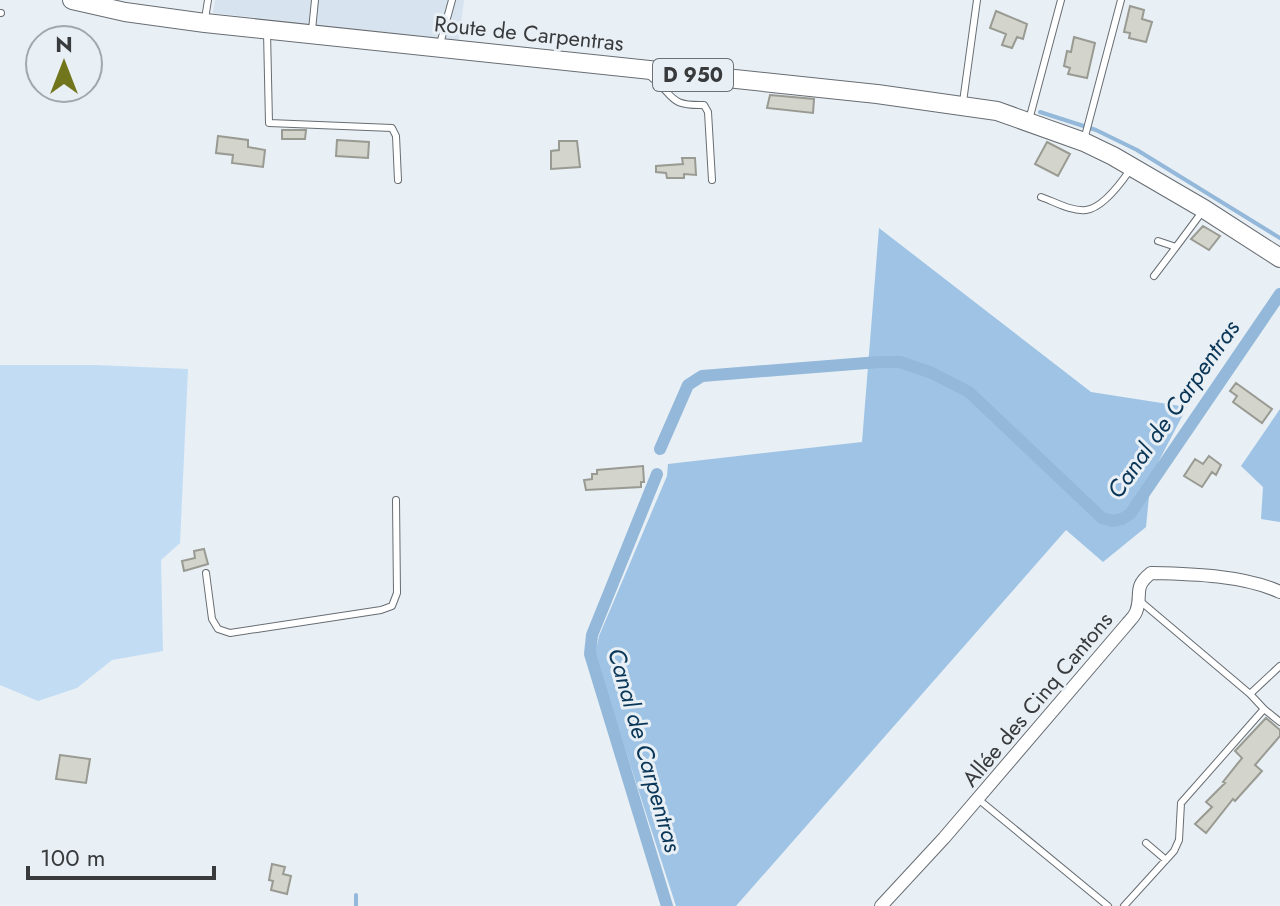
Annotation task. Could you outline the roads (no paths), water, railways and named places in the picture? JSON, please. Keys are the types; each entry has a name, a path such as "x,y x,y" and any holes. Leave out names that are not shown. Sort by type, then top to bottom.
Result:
{"main road":[{"name":"Route de Carpentras","path":"72,0 125,12 205,23 641,69 997,111 1084,142 1204,209 1280,258"}],"street":[{"name":"Allée des Cinq Cantons","path":"881,906 978,799 1127,624 1136,612 1137,589 1151,573 1249,582 1280,592"}],"lane":[{"path":"205,23 208,0"},
{"path":"311,33 315,0"},
{"path":"439,47 452,0"},
{"path":"962,105 977,0"},
{"path":"1028,121 1061,0"},
{"path":"1084,142 1121,0"},
{"path":"266,28 269,123 392,128 396,136 398,180"},
{"path":"641,69 663,86 672,99 683,105 704,105 708,112 712,180"},
{"path":"1041,197 1085,210 1096,206 1109,195 1132,167"},
{"path":"1154,276 1204,209"},
{"path":"1158,241 1176,247"},
{"path":"206,573 212,619 218,629 230,633 392,606 397,593 396,500"},
{"path":"1137,599 1280,722"},
{"path":"1250,694 1280,666"},
{"path":"1124,906 1166,860 1179,840 1181,803 1264,709"},
{"path":"1273,716 1280,710"},
{"path":"978,799 1108,906"},
{"path":"1146,843 1166,860"}],"waterway":[{"path":"1040,112 1096,130 1137,150 1280,238"},
{"name":"Canal de Carpentras","path":"660,449 688,385 702,376 900,362 932,373 969,392 1102,518 1112,521 1122,519 1130,514 1280,294"},
{"name":"Canal de Carpentras","path":"657,474 592,635 590,654 667,906"},
{"path":"356,895 356,906"}]}
